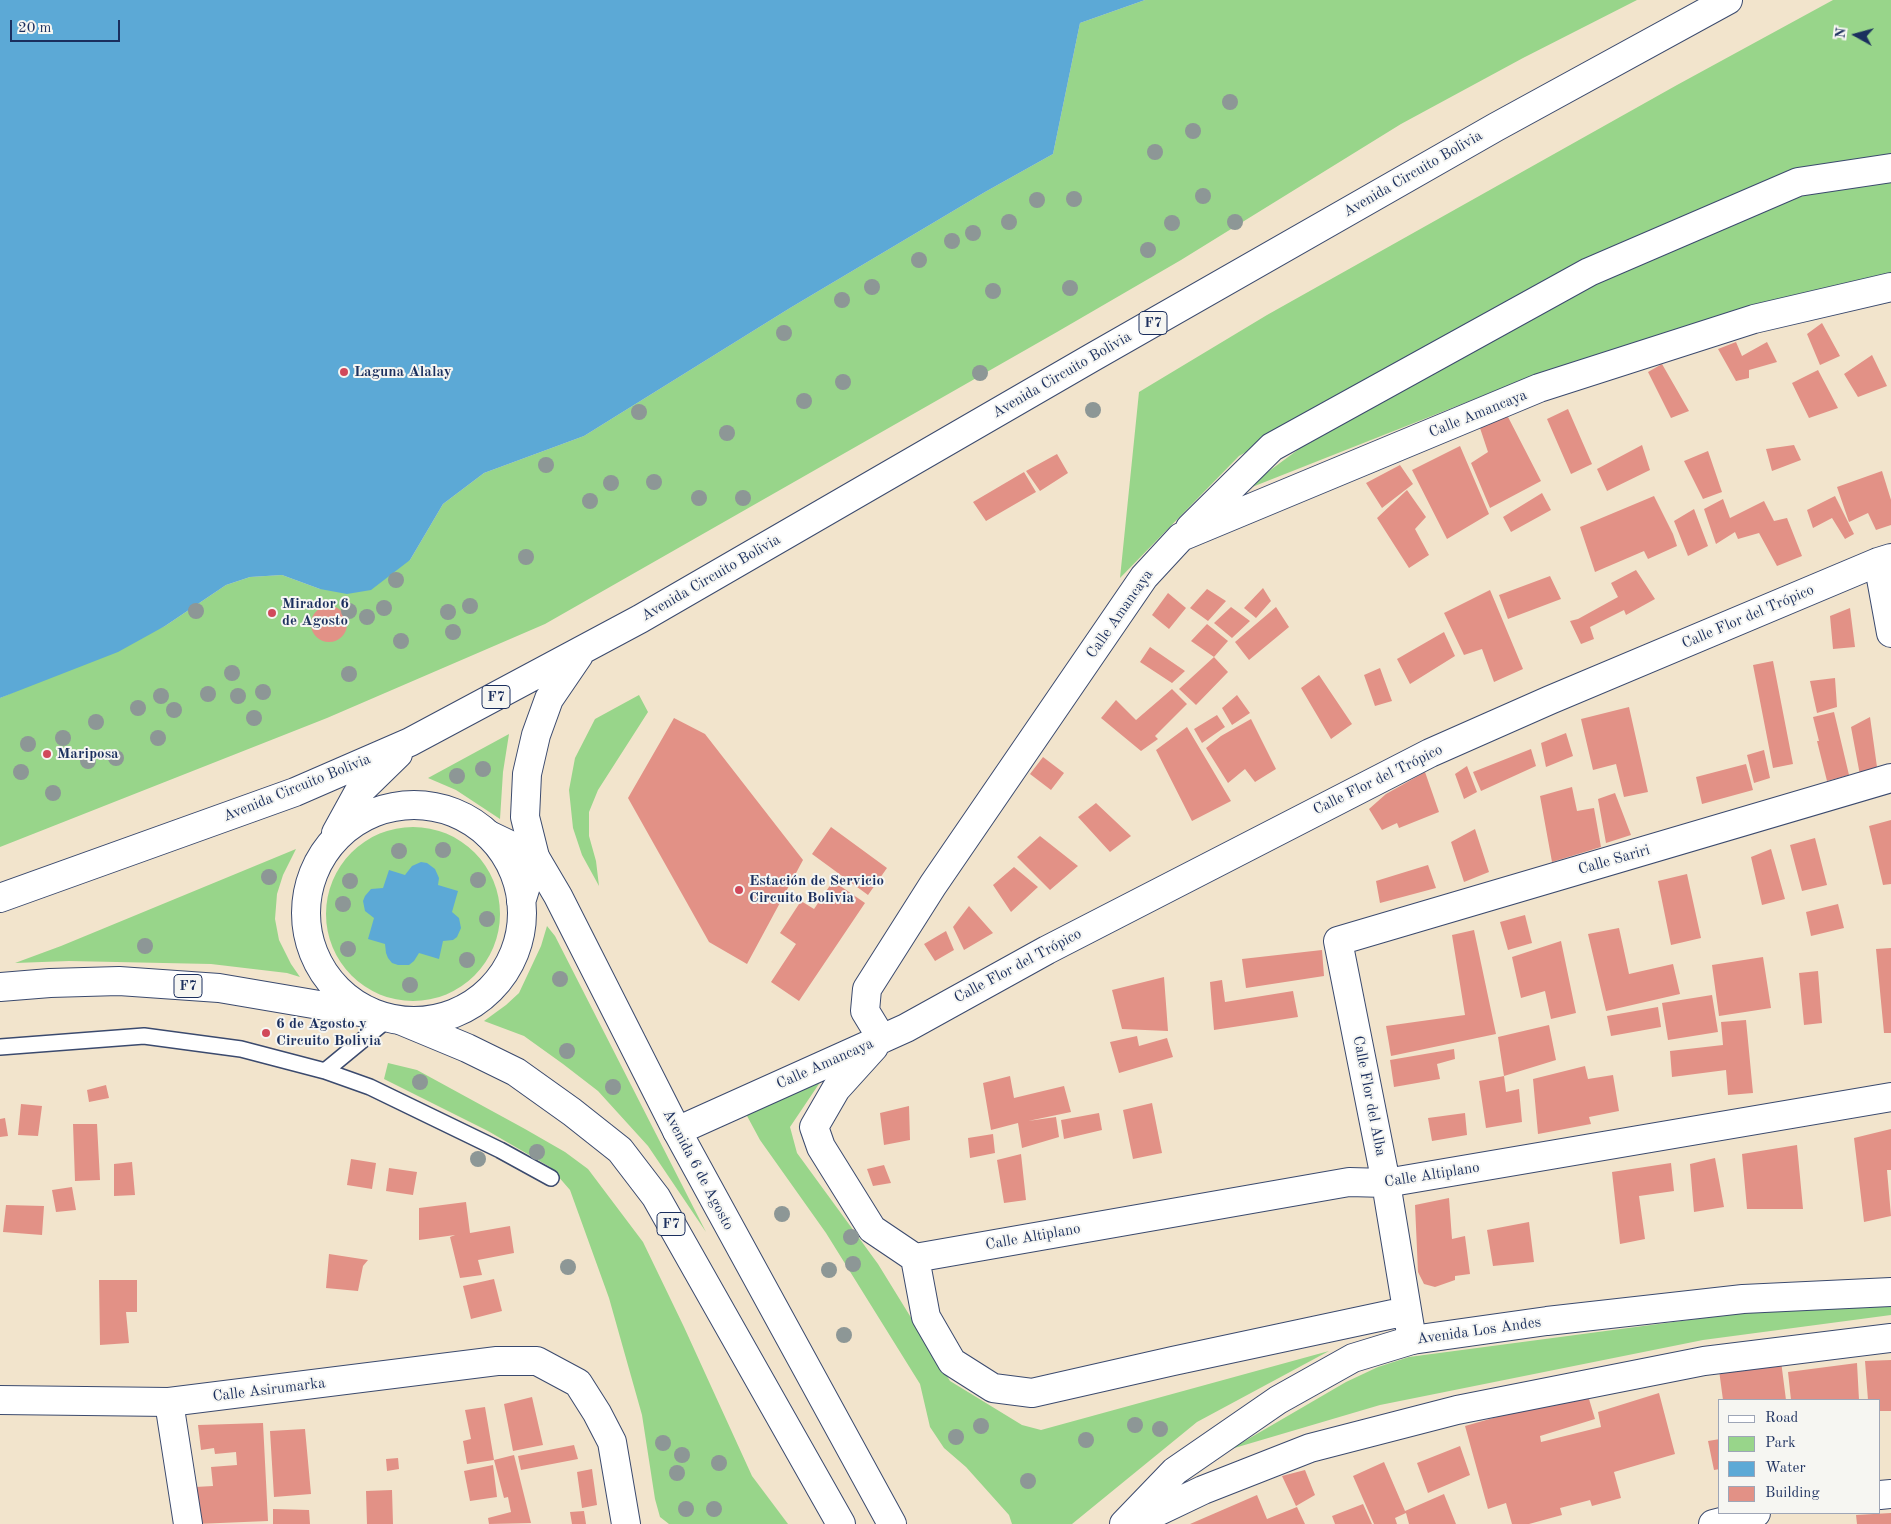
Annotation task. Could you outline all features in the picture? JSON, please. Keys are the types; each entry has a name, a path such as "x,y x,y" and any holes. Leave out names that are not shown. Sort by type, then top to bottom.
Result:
{"main road":[{"name":"Avenida Circuito Bolivia","path":"0,898 295,792 410,742 582,652 1496,127 1728,0"},
{"path":"1181,537 1272,448 1589,272 1798,182 1891,168"},
{"name":"Calle Amancaya","path":"677,1131 882,1039 865,1012 867,989 934,885 1139,585 1181,537 1539,388 1754,319 1891,287"},
{"path":"1885,560 1891,633"},
{"name":"Calle Flor del Trópico","path":"882,1039 1047,950 1430,753 1550,700 1885,560"},
{"name":"Avenida Circuito Bolivia","path":"536,857 525,817 527,774 536,735 549,699 582,652"},
{"path":"326,850 358,793 410,742"},
{"name":"Calle Sariri","path":"1338,941 1891,778"},
{"path":"295,792 358,793 420,804"},
{"name":"F7","path":"0,987 50,983 119,982 219,988 388,1018 419,1022 437,1019 461,1010 484,996 506,970 514,954 522,920 522,902 518,883 511,865 502,849 489,835 471,821 451,810 420,804 384,808 352,824 326,850 318,864 307,896 307,930 311,945 324,974 334,987 360,1007 388,1018 468,1048 516,1072 572,1112 620,1150 656,1197 841,1524"},
{"name":"F7","path":"489,835 536,857 522,902"},
{"name":"Avenida 6 de Agosto","path":"536,857 558,896 677,1131 892,1524"},
{"name":"Calle Flor del Alba","path":"1338,941 1386,1183 1412,1340"},
{"path":"882,1039 836,1089 814,1127 821,1148 872,1229 914,1258 926,1317 952,1362 993,1388 1032,1393 1172,1361 1407,1312"},
{"name":"Calle Altiplano","path":"914,1258 1349,1182 1386,1183 1891,1096"},
{"name":"Avenida Los Andes","path":"1124,1524 1176,1471 1278,1400 1353,1358 1412,1340 1547,1321 1743,1299 1891,1292"},
{"path":"1132,1524 1202,1490 1310,1448 1457,1410 1704,1361 1891,1338"},
{"name":"Calle Asirumarka","path":"0,1400 169,1402 497,1361 537,1361 578,1383 597,1413 612,1442 626,1524"},
{"path":"169,1402 188,1524"},
{"path":"1713,1524 1752,1514"}],"lane":[{"path":"325,1071 388,1018"},
{"path":"0,1047 144,1036 241,1049 325,1071 370,1087 500,1150 550,1178"}],"green space":[{"path":"1145,0 1637,0 1523,58 1401,124 1181,260 545,624 327,718 0,847 0,698 165,626 226,585 250,577 282,575 320,589 410,560 443,504 484,473 584,436 790,308 985,192 1053,154 1080,23"},
{"path":"1833,0 1891,0 1891,155 1372,380 1239,456 1120,578 1139,392 1267,315 1677,85"},
{"path":"1891,179 1891,274 1748,306 1505,387 1242,491 1303,446 1549,306 1699,235 1808,194"},
{"path":"639,695 648,712 598,790 589,812 589,836 596,861 599,886 582,855 573,828 569,790 575,758 595,719"},
{"path":"509,734 503,772 500,819 456,790 428,778"},
{"path":"413,827 430,829 446,834 468,847 480,859 496,889 500,914 498,931 493,947 480,969 468,981 438,997 413,1001 396,999 380,994 358,981 346,969 330,939 326,914 328,897 333,881 346,859 358,847 388,831"},
{"path":"296,849 283,875 277,894 275,919 279,940 300,977 287,973 211,964 69,961 15,963 61,946"},
{"path":"547,926 555,936 706,1232 648,1146 598,1091 524,1036 484,1021 519,993 541,946"},
{"path":"388,1063 417,1070 565,1152 588,1169 643,1242 752,1476 788,1524 669,1524 660,1517 655,1499 642,1415 609,1298 570,1190 550,1167 488,1131 384,1079"},
{"path":"833,1063 790,1127 797,1153 878,1264 950,1381 1022,1425 1041,1430 1329,1351 1197,1422 1072,1524 1012,1524 1009,1515 966,1467 944,1448 930,1427 920,1384 826,1233 760,1140 746,1114"},
{"path":"1891,1305 1891,1315 1703,1340 1380,1405 1231,1449 1346,1382 1378,1367 1409,1357 1734,1314"}],"water":[{"name":"Laguna Alalay","path":"0,0 1145,0 1080,23 1053,154 985,192 790,308 584,436 484,473 443,504 410,560 371,590 347,594 320,589 282,575 250,577 226,585 165,626 118,652 0,698"},
{"path":"421,862 427,863 435,869 439,878 438,885 458,891 452,912 459,918 461,928 457,937 453,940 443,941 439,959 419,953 409,965 398,965 392,963 388,958 385,944 368,939 374,918 365,911 363,901 371,889 383,888 389,870 405,875 412,866"}],"building":[{"path":"1822,323 1840,356 1820,365 1807,334"},
{"path":"1736,342 1742,356 1767,342 1777,362 1749,370 1749,378 1736,381 1718,349"},
{"path":"1872,355 1887,386 1858,397 1844,374"},
{"path":"1662,364 1689,411 1671,418 1648,372"},
{"path":"1818,370 1838,408 1809,418 1792,383"},
{"path":"1568,409 1592,464 1571,474 1547,419"},
{"path":"1507,415 1541,481 1490,508 1471,463 1488,452 1480,428"},
{"path":"1642,445 1650,470 1607,491 1597,469"},
{"path":"1794,445 1801,460 1772,471 1766,449"},
{"path":"1460,446 1489,514 1447,539 1412,470"},
{"path":"1708,451 1722,492 1703,499 1684,461"},
{"path":"1057,454 1068,473 1040,491 1026,471"},
{"path":"1400,465 1413,484 1382,508 1366,483"},
{"path":"1882,471 1891,500 1891,525 1876,530 1868,513 1849,522 1837,487"},
{"path":"1024,472 1036,492 986,521 973,502"},
{"path":"1407,490 1426,517 1415,529 1429,555 1409,568 1377,518"},
{"path":"1542,493 1551,510 1511,532 1503,517"},
{"path":"1654,496 1677,546 1648,559 1644,551 1595,572 1580,527"},
{"path":"1835,496 1854,534 1845,539 1832,518 1813,528 1807,510"},
{"path":"1723,499 1730,518 1764,501 1774,521 1787,518 1802,556 1777,566 1759,533 1738,539 1735,532 1716,544 1704,509"},
{"path":"1694,509 1708,546 1688,556 1674,521"},
{"path":"1636,570 1655,599 1626,615 1624,610 1590,627 1594,639 1581,644 1570,621 1578,619 1618,597 1611,583"},
{"path":"1550,576 1561,599 1508,619 1499,595"},
{"path":"1263,588 1271,601 1256,618 1244,608"},
{"path":"1207,589 1226,601 1208,621 1190,608"},
{"path":"1490,590 1523,669 1494,682 1482,649 1464,655 1444,613"},
{"path":"1168,593 1186,608 1169,629 1152,615"},
{"path":"329,606 342,611 347,624 342,637 329,642 316,637 311,624 316,611"},
{"path":"1231,607 1250,621 1232,638 1214,623"},
{"path":"1276,607 1289,627 1249,660 1235,642"},
{"path":"1850,608 1855,647 1833,649 1830,616"},
{"path":"1207,624 1228,641 1214,657 1191,641"},
{"path":"1444,632 1455,656 1410,684 1397,659"},
{"path":"1150,647 1185,671 1172,683 1140,662"},
{"path":"1214,657 1228,672 1196,705 1179,689"},
{"path":"1773,661 1793,764 1773,768 1753,665"},
{"path":"1380,668 1392,701 1375,706 1364,675"},
{"path":"1319,675 1352,724 1331,739 1301,688"},
{"path":"1835,678 1837,707 1817,713 1810,681"},
{"path":"1172,689 1187,704 1155,736 1158,739 1141,751 1101,718 1116,700 1136,720"},
{"path":"1237,695 1250,713 1232,725 1222,708"},
{"path":"1629,707 1648,792 1624,797 1616,764 1593,770 1581,719"},
{"path":"1834,712 1849,775 1827,781 1813,717"},
{"path":"1217,715 1225,727 1202,743 1194,729"},
{"path":"1870,717 1877,767 1860,775 1851,727"},
{"path":"674,718 705,734 803,860 747,964 709,942 628,798"},
{"path":"1251,719 1276,769 1255,782 1245,769 1228,783 1206,748 1221,736"},
{"path":"1187,727 1231,801 1192,821 1156,750"},
{"path":"1566,733 1573,756 1546,767 1541,743"},
{"path":"1531,749 1536,766 1481,791 1473,772"},
{"path":"1764,750 1770,778 1754,783 1747,755"},
{"path":"1043,757 1064,773 1051,790 1030,774"},
{"path":"1746,764 1753,790 1702,804 1696,777"},
{"path":"1467,766 1477,792 1464,799 1455,774"},
{"path":"1425,772 1439,812 1399,828 1397,823 1382,830 1369,809 1386,794"},
{"path":"1572,787 1577,811 1594,808 1601,847 1552,862 1540,796"},
{"path":"1615,793 1631,835 1606,843 1598,799"},
{"path":"1096,803 1131,836 1110,852 1078,817"},
{"path":"1891,820 1891,884 1883,885 1869,826"},
{"path":"831,827 887,868 868,895 812,854"},
{"path":"1475,829 1489,872 1464,882 1451,842"},
{"path":"1040,836 1078,866 1050,890 1017,857"},
{"path":"1815,838 1827,885 1802,891 1790,845"},
{"path":"1771,849 1785,899 1762,905 1751,857"},
{"path":"1428,865 1436,888 1380,903 1376,881"},
{"path":"1014,867 1038,887 1011,912 993,885"},
{"path":"1687,874 1701,938 1671,945 1658,881"},
{"path":"833,881 865,903 799,1001 771,982 796,944 780,933 801,901 814,909"},
{"path":"1838,904 1844,928 1811,936 1806,912"},
{"path":"969,906 993,933 964,950 953,927"},
{"path":"1525,915 1532,943 1508,950 1500,922"},
{"path":"1619,928 1629,974 1673,964 1680,994 1606,1011 1588,934"},
{"path":"1474,930 1496,1034 1391,1056 1386,1026 1465,1015 1452,935"},
{"path":"946,931 954,950 935,961 924,944"},
{"path":"1561,941 1576,1013 1551,1019 1545,991 1521,998 1512,957"},
{"path":"1891,948 1891,1033 1884,1033 1876,949"},
{"path":"1322,950 1324,976 1246,988 1242,959"},
{"path":"1763,957 1771,1008 1719,1016 1712,965"},
{"path":"1818,971 1822,1023 1804,1025 1799,973"},
{"path":"1164,977 1168,1031 1122,1029 1112,990"},
{"path":"1222,980 1225,1002 1293,991 1298,1017 1214,1030 1210,982"},
{"path":"1712,995 1718,1032 1668,1040 1662,1003"},
{"path":"1658,1007 1661,1027 1611,1036 1607,1016"},
{"path":"1746,1020 1753,1093 1728,1095 1726,1070 1672,1077 1670,1051 1723,1045 1721,1022"},
{"path":"1549,1025 1556,1060 1504,1076 1498,1037"},
{"path":"1137,1036 1139,1046 1167,1038 1173,1057 1119,1073 1110,1042"},
{"path":"1454,1049 1455,1059 1437,1064 1440,1079 1394,1087 1390,1060"},
{"path":"1585,1066 1588,1079 1613,1075 1619,1111 1589,1117 1591,1124 1538,1134 1533,1079"},
{"path":"1010,1076 1014,1098 1064,1086 1071,1112 1028,1121 1056,1117 1059,1137 1022,1148 1018,1123 991,1130 983,1083"},
{"path":"1504,1076 1506,1092 1519,1089 1522,1122 1486,1128 1479,1081"},
{"path":"106,1085 109,1098 89,1102 87,1090"},
{"path":"1152,1103 1162,1153 1133,1159 1123,1110"},
{"path":"21,1104 42,1106 38,1136 18,1135"},
{"path":"909,1106 910,1140 884,1145 880,1113"},
{"path":"1099,1113 1102,1130 1064,1139 1061,1120"},
{"path":"1465,1113 1467,1135 1432,1141 1428,1118"},
{"path":"5,1118 8,1136 0,1137 0,1119"},
{"path":"73,1124 97,1124 100,1180 75,1181"},
{"path":"1891,1129 1891,1170 1887,1170 1891,1216 1864,1222 1854,1138"},
{"path":"993,1134 995,1153 970,1158 968,1138"},
{"path":"1797,1145 1803,1209 1747,1209 1742,1154"},
{"path":"1021,1154 1026,1200 1004,1203 997,1160"},
{"path":"1715,1158 1724,1207 1694,1212 1690,1164"},
{"path":"351,1159 376,1163 372,1189 347,1185"},
{"path":"132,1162 135,1195 114,1196 114,1164"},
{"path":"1671,1163 1674,1191 1639,1196 1645,1239 1620,1244 1612,1172"},
{"path":"884,1165 891,1183 873,1186 867,1169"},
{"path":"389,1168 417,1172 413,1195 386,1191"},
{"path":"72,1187 76,1210 56,1212 52,1190"},
{"path":"1449,1198 1452,1239 1465,1236 1470,1274 1455,1276 1455,1280 1435,1287 1424,1284 1418,1272 1415,1205"},
{"path":"466,1202 470,1233 510,1226 514,1253 478,1260 482,1275 460,1278 450,1237 455,1235 419,1240 419,1208"},
{"path":"6,1205 44,1206 42,1235 3,1232"},
{"path":"1529,1222 1534,1262 1493,1266 1487,1230"},
{"path":"329,1254 368,1260 363,1266 358,1291 326,1288"},
{"path":"494,1279 502,1311 471,1319 463,1286"},
{"path":"99,1280 137,1280 137,1312 126,1312 129,1343 100,1345"},
{"path":"1891,1360 1891,1411 1881,1411 1881,1399 1868,1399 1865,1361"},
{"path":"1781,1361 1786,1399 1723,1399 1719,1370"},
{"path":"1857,1363 1859,1399 1791,1399 1788,1372"},
{"path":"1586,1389 1595,1419 1540,1436 1541,1442 1601,1427 1598,1412 1659,1393 1675,1454 1614,1472 1621,1498 1592,1506 1590,1500 1560,1508 1562,1515 1529,1524 1512,1524 1506,1503 1488,1509 1465,1426"},
{"path":"532,1397 543,1445 513,1451 504,1404"},
{"path":"485,1407 494,1460 467,1464 463,1441 471,1439 465,1410"},
{"path":"263,1423 268,1521 196,1524 195,1487 213,1486 211,1467 237,1465 236,1452 215,1454 214,1448 201,1450 198,1425"},
{"path":"305,1429 311,1494 274,1497 270,1431"},
{"path":"1718,1439 1718,1469 1714,1470 1708,1441"},
{"path":"574,1445 578,1459 521,1470 518,1456"},
{"path":"1460,1446 1470,1475 1428,1493 1417,1463"},
{"path":"514,1455 531,1523 489,1524 488,1518 511,1512 508,1497 504,1498 494,1460"},
{"path":"398,1458 399,1469 387,1471 386,1459"},
{"path":"1384,1462 1405,1511 1444,1494 1456,1524 1409,1524 1406,1513 1395,1518 1397,1524 1374,1524 1353,1476"},
{"path":"493,1465 497,1497 470,1501 464,1471"},
{"path":"592,1469 597,1505 582,1508 577,1472"},
{"path":"1305,1470 1315,1495 1296,1506 1282,1476"},
{"path":"392,1490 393,1524 367,1524 366,1491"},
{"path":"1257,1495 1267,1519 1297,1507 1305,1524 1190,1524"},
{"path":"1363,1504 1372,1524 1335,1524 1332,1516"},
{"path":"273,1509 309,1510 310,1524 273,1524"},
{"path":"584,1511 586,1524 572,1524 570,1512"},
{"path":"1891,1513 1891,1524 1857,1524 1856,1515"}],"place":[{"name":"Laguna Alalay","path":"344,372"},
{"name":"Mirador 6 de Agosto","path":"272,613"},
{"name":"Mariposa","path":"47,754"},
{"name":"Estación de Servicio Circuito Bolivia","path":"739,890"},
{"name":"6 de Agosto y Circuito Bolivia","path":"266,1033"}]}
